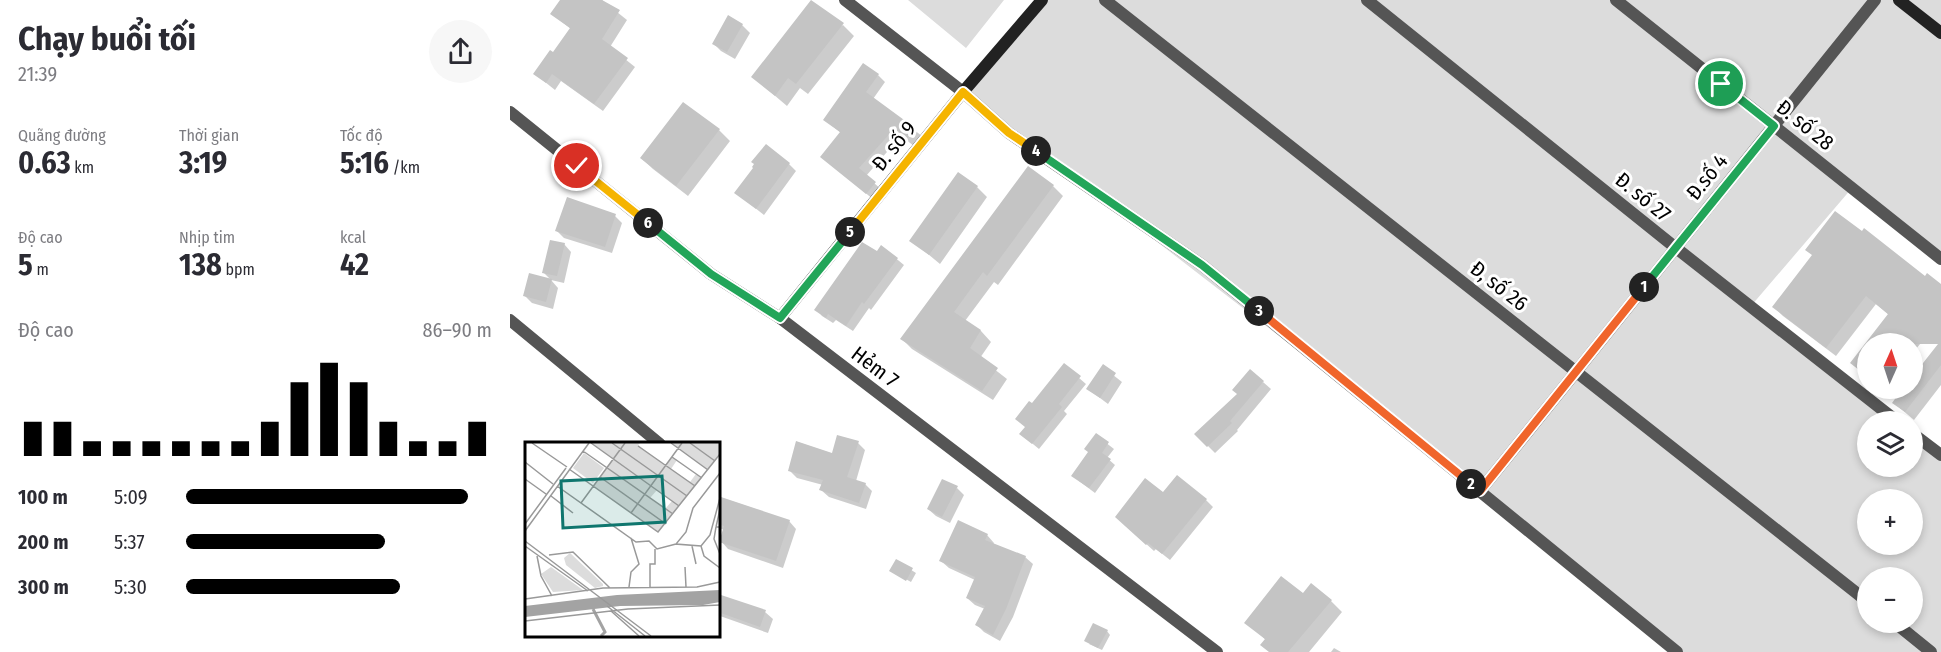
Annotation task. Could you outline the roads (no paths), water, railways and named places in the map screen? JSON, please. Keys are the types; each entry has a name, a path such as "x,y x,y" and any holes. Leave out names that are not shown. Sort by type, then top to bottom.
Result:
{"street":[{"path":"845,0 963,92 1009,133 1202,265 1677,652"},
{"name":"Đ. số 9","path":"780,318 963,92 1042,0"},
{"name":"Đ, số 26","path":"1106,0 1857,593"},
{"name":"Đ. số 27","path":"1367,0 1676,248 1884,411"},
{"name":"Đ. số 28","path":"1616,0 1941,259"},
{"name":"Đ.số 4","path":"1480,491 1875,0"},
{"path":"1899,0 1941,33"},
{"name":"Hẻm 7","path":"510,112 711,274 780,318 1217,652"},
{"path":"1202,265 1677,652"},
{"path":"510,320 658,442"},
{"path":"1923,441 1941,455"},
{"path":"1908,633 1931,652"}]}
